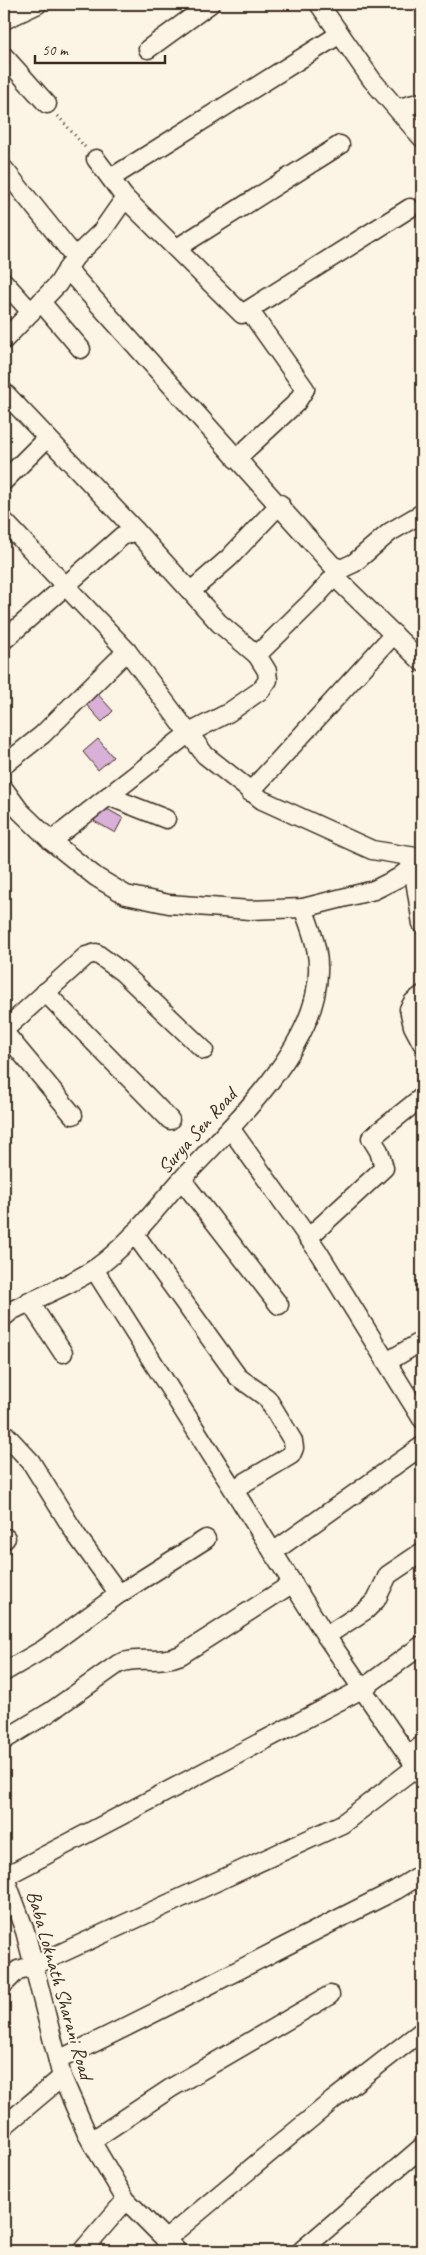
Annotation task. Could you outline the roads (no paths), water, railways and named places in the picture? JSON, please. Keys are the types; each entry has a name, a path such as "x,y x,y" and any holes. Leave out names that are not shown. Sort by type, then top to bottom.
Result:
{"street":[{"path":"4,20 38,4"},
{"path":"148,49 210,4"},
{"path":"319,4 372,80 399,108 422,138"},
{"path":"111,178 340,34"},
{"path":"4,56 47,104"},
{"path":"399,108 422,102"},
{"path":"177,248 340,145"},
{"path":"96,160 125,198 242,314 410,208"},
{"path":"4,169 71,263 236,459 280,504 338,573 422,662"},
{"path":"4,340 58,284 71,263 102,231 125,198"},
{"path":"4,282 36,307 81,348"},
{"path":"236,459 296,403 305,389 296,373 249,310"},
{"path":"4,392 191,590 219,623 257,655 267,671 268,680 261,690 228,713 189,733 51,841"},
{"path":"4,481 47,438"},
{"path":"191,590 229,558 280,504"},
{"path":"257,655 338,573 354,563 390,532 419,515 422,517"},
{"path":"4,521 127,651 205,755 250,792 262,800 372,850 419,862"},
{"path":"4,640 122,536 136,531"},
{"path":"250,792 394,634"},
{"path":"4,765 42,735 127,651"},
{"path":"4,789 20,811 51,841 96,877 126,895 169,904 250,910 303,908 374,890 419,862"},
{"path":"108,796 166,819"},
{"path":"419,862 422,924"},
{"name":"Surya Sen Road","path":"4,1318 11,1311 94,1269 112,1256 230,1128 286,1061 308,1020 318,979 317,944 303,908"},
{"path":"73,1115 7,1022 86,956 96,953 122,972 204,1050"},
{"path":"44,992 170,1120"},
{"path":"422,995 409,1009 413,1026 422,1043"},
{"path":"308,1238 384,1168 379,1151 371,1138 422,1097"},
{"path":"230,1128 308,1238 420,1412"},
{"path":"182,1180 279,1306"},
{"path":"134,1233 238,1377 267,1398 293,1441 294,1448 291,1455 234,1489"},
{"path":"94,1269 326,1636 415,1766"},
{"path":"29,1301 63,1353"},
{"path":"387,1362 422,1341"},
{"path":"4,1433 31,1462 77,1536 119,1594"},
{"path":"273,1552 422,1446"},
{"path":"4,1672 44,1650 119,1594 206,1539"},
{"path":"326,1636 366,1610 376,1600 388,1576 422,1552"},
{"path":"4,1740 50,1712 125,1660 169,1661 293,1583"},
{"path":"4,1876 362,1689 422,1645"},
{"path":"4,1984 18,1970 33,1966 342,1824 415,1766 422,1745"},
{"path":"58,2060 156,2013 228,1973 396,1890 422,1874"},
{"name":"Baba Loknath Sharani Road","path":"4,1876 25,1931 62,2077 91,2141 126,2200 171,2246"},
{"path":"91,2141 171,2088 330,1995"},
{"path":"171,2246 333,2100 422,2031"},
{"path":"4,2126 62,2077"},
{"path":"301,2251 422,2147"},
{"path":"82,2251 126,2200"}]}
